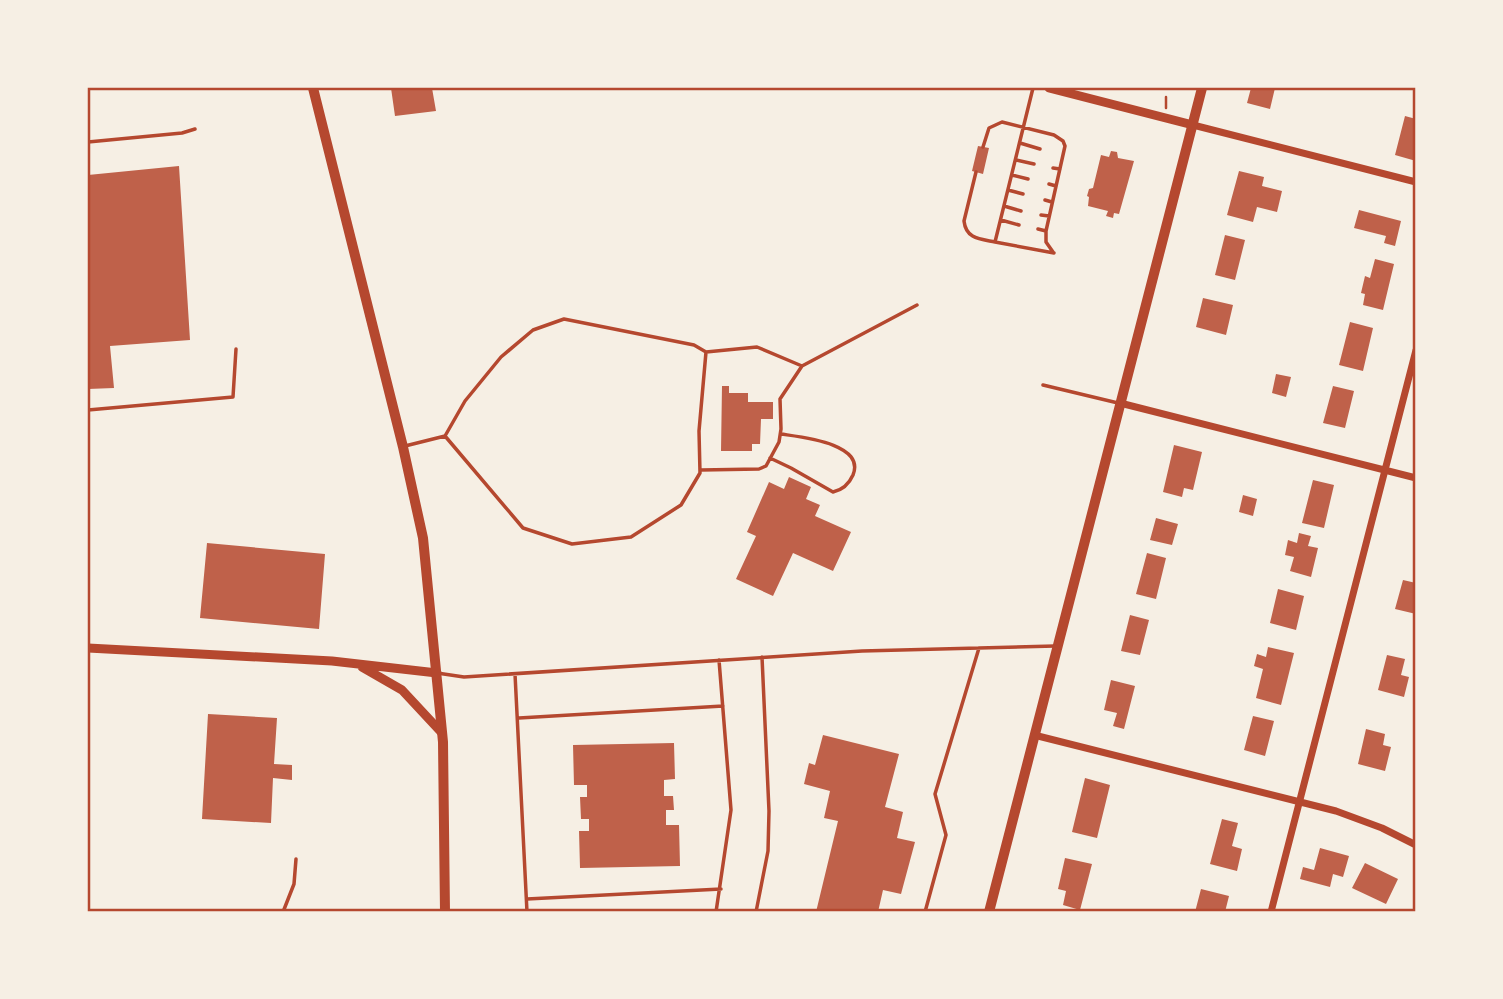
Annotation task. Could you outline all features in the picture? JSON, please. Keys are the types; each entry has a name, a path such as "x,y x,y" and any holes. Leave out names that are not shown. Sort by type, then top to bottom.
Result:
{"main road":[{"path":"313,88 403,446 423,538 442,733 445,912"},
{"path":"989,912 1202,88"}],"street":[{"path":"1049,88 1416,182"},
{"path":"1271,912 1416,350"},
{"path":"1120,403 1416,478"},
{"path":"88,648 354,663 437,673"},
{"path":"354,663 386,678 402,690 442,733"},
{"path":"1034,735 1336,811 1382,828 1416,845"}],"lane":[{"path":"995,242 1033,88"},
{"path":"976,172 964,221 965,228 974,238 1054,253 1046,242 1046,231 1065,146 1061,138 1002,122 989,128 983,147"},
{"path":"88,142 182,133 195,129"},
{"path":"1020,142 1040,149"},
{"path":"1056,153 1063,155"},
{"path":"1016,160 1034,164"},
{"path":"1053,168 1060,169"},
{"path":"1012,175 1028,179"},
{"path":"1049,184 1056,186"},
{"path":"1008,190 1023,194"},
{"path":"1045,200 1052,202"},
{"path":"1004,206 1021,211"},
{"path":"1041,215 1049,216"},
{"path":"1001,220 1019,225"},
{"path":"1038,229 1046,231"},
{"path":"700,470 759,469 766,466 781,433 780,399 802,366 917,305"},
{"path":"403,446 445,436 465,401 501,357 533,330 564,319 694,345 706,352 757,347 802,366"},
{"path":"88,410 233,397 236,349"},
{"path":"445,436 523,528 572,544 631,537 681,505 700,470 699,431 706,352"},
{"path":"1043,385 1120,403"},
{"path":"769,458 833,492 839,491 852,477 854,464 844,450 810,438 781,433"},
{"path":"437,673 464,677 862,651 1057,646"},
{"path":"925,912 946,835 935,794 979,648"},
{"path":"756,912 768,851 769,811 762,657"},
{"path":"716,912 731,810 719,660"},
{"path":"515,674 527,912"},
{"path":"518,718 723,706"},
{"path":"283,912 294,884 296,859"},
{"path":"527,899 721,889"}],"building":[{"path":"391,88 432,88 436,111 395,116"},
{"path":"1251,88 1275,88 1270,109 1247,103"},
{"path":"1405,116 1416,119 1416,161 1395,155"},
{"path":"978,146 989,148 983,174 972,171"},
{"path":"1111,151 1117,152 1118,158 1134,161 1119,214 1114,213 1113,218 1106,216 1108,211 1088,206 1087,196 1089,189 1093,188 1101,155 1109,157"},
{"path":"179,166 190,340 110,346 114,388 88,389 88,175"},
{"path":"1239,171 1264,177 1262,186 1282,191 1277,212 1257,207 1253,222 1227,215"},
{"path":"1359,210 1401,221 1395,246 1384,243 1386,236 1354,228"},
{"path":"1225,235 1245,240 1235,280 1215,275"},
{"path":"1375,259 1394,264 1383,310 1363,305 1365,294 1361,293 1365,276 1370,278"},
{"path":"1203,298 1233,305 1226,335 1196,327"},
{"path":"1350,322 1373,328 1363,371 1339,365"},
{"path":"1276,374 1291,377 1286,397 1272,393"},
{"path":"722,386 729,386 729,393 748,393 748,402 773,402 773,419 761,419 760,444 752,444 752,451 721,451"},
{"path":"1333,386 1354,391 1345,428 1323,423"},
{"path":"1174,445 1202,452 1193,490 1184,488 1182,497 1163,492"},
{"path":"789,477 811,487 806,499 820,505 815,516 851,532 833,571 793,553 773,596 736,579 756,536 747,532 769,482 784,489"},
{"path":"1313,480 1334,485 1324,528 1302,523"},
{"path":"1243,495 1257,499 1253,516 1239,512"},
{"path":"1156,518 1178,524 1172,545 1150,540"},
{"path":"1299,533 1311,536 1308,546 1318,548 1311,577 1290,571 1294,557 1285,555 1288,540 1297,543"},
{"path":"207,543 325,554 319,629 200,618"},
{"path":"1147,553 1166,558 1156,599 1136,594"},
{"path":"1403,580 1416,583 1416,614 1395,609"},
{"path":"1278,589 1304,596 1296,630 1270,623"},
{"path":"1130,615 1149,620 1140,655 1121,651"},
{"path":"1268,647 1294,653 1281,705 1256,698 1263,669 1254,666 1257,654 1266,657"},
{"path":"1387,655 1405,659 1401,675 1409,677 1404,697 1378,690"},
{"path":"1111,680 1135,686 1124,729 1113,726 1117,713 1104,710"},
{"path":"208,714 277,718 274,764 292,765 292,780 273,778 271,823 202,819"},
{"path":"1253,716 1274,721 1265,756 1244,750"},
{"path":"1366,729 1385,734 1383,745 1391,747 1385,771 1358,764"},
{"path":"823,735 899,754 885,807 903,812 897,838 915,842 901,894 883,890 878,912 816,912 838,821 824,818 830,791 804,784 809,763 815,765"},
{"path":"674,743 675,779 664,780 664,796 673,796 674,810 666,810 666,825 679,825 680,866 580,868 579,831 589,831 589,819 581,819 580,797 587,797 587,785 574,785 573,745"},
{"path":"1085,778 1110,785 1097,838 1072,832"},
{"path":"1222,819 1238,823 1232,846 1242,849 1237,871 1210,864"},
{"path":"1320,848 1349,856 1343,877 1333,874 1330,887 1300,879 1303,867 1314,870"},
{"path":"1065,858 1092,864 1080,910 1063,905 1066,891 1058,889"},
{"path":"1365,863 1398,879 1386,904 1352,888"},
{"path":"1201,889 1229,896 1225,912 1195,912"}]}
